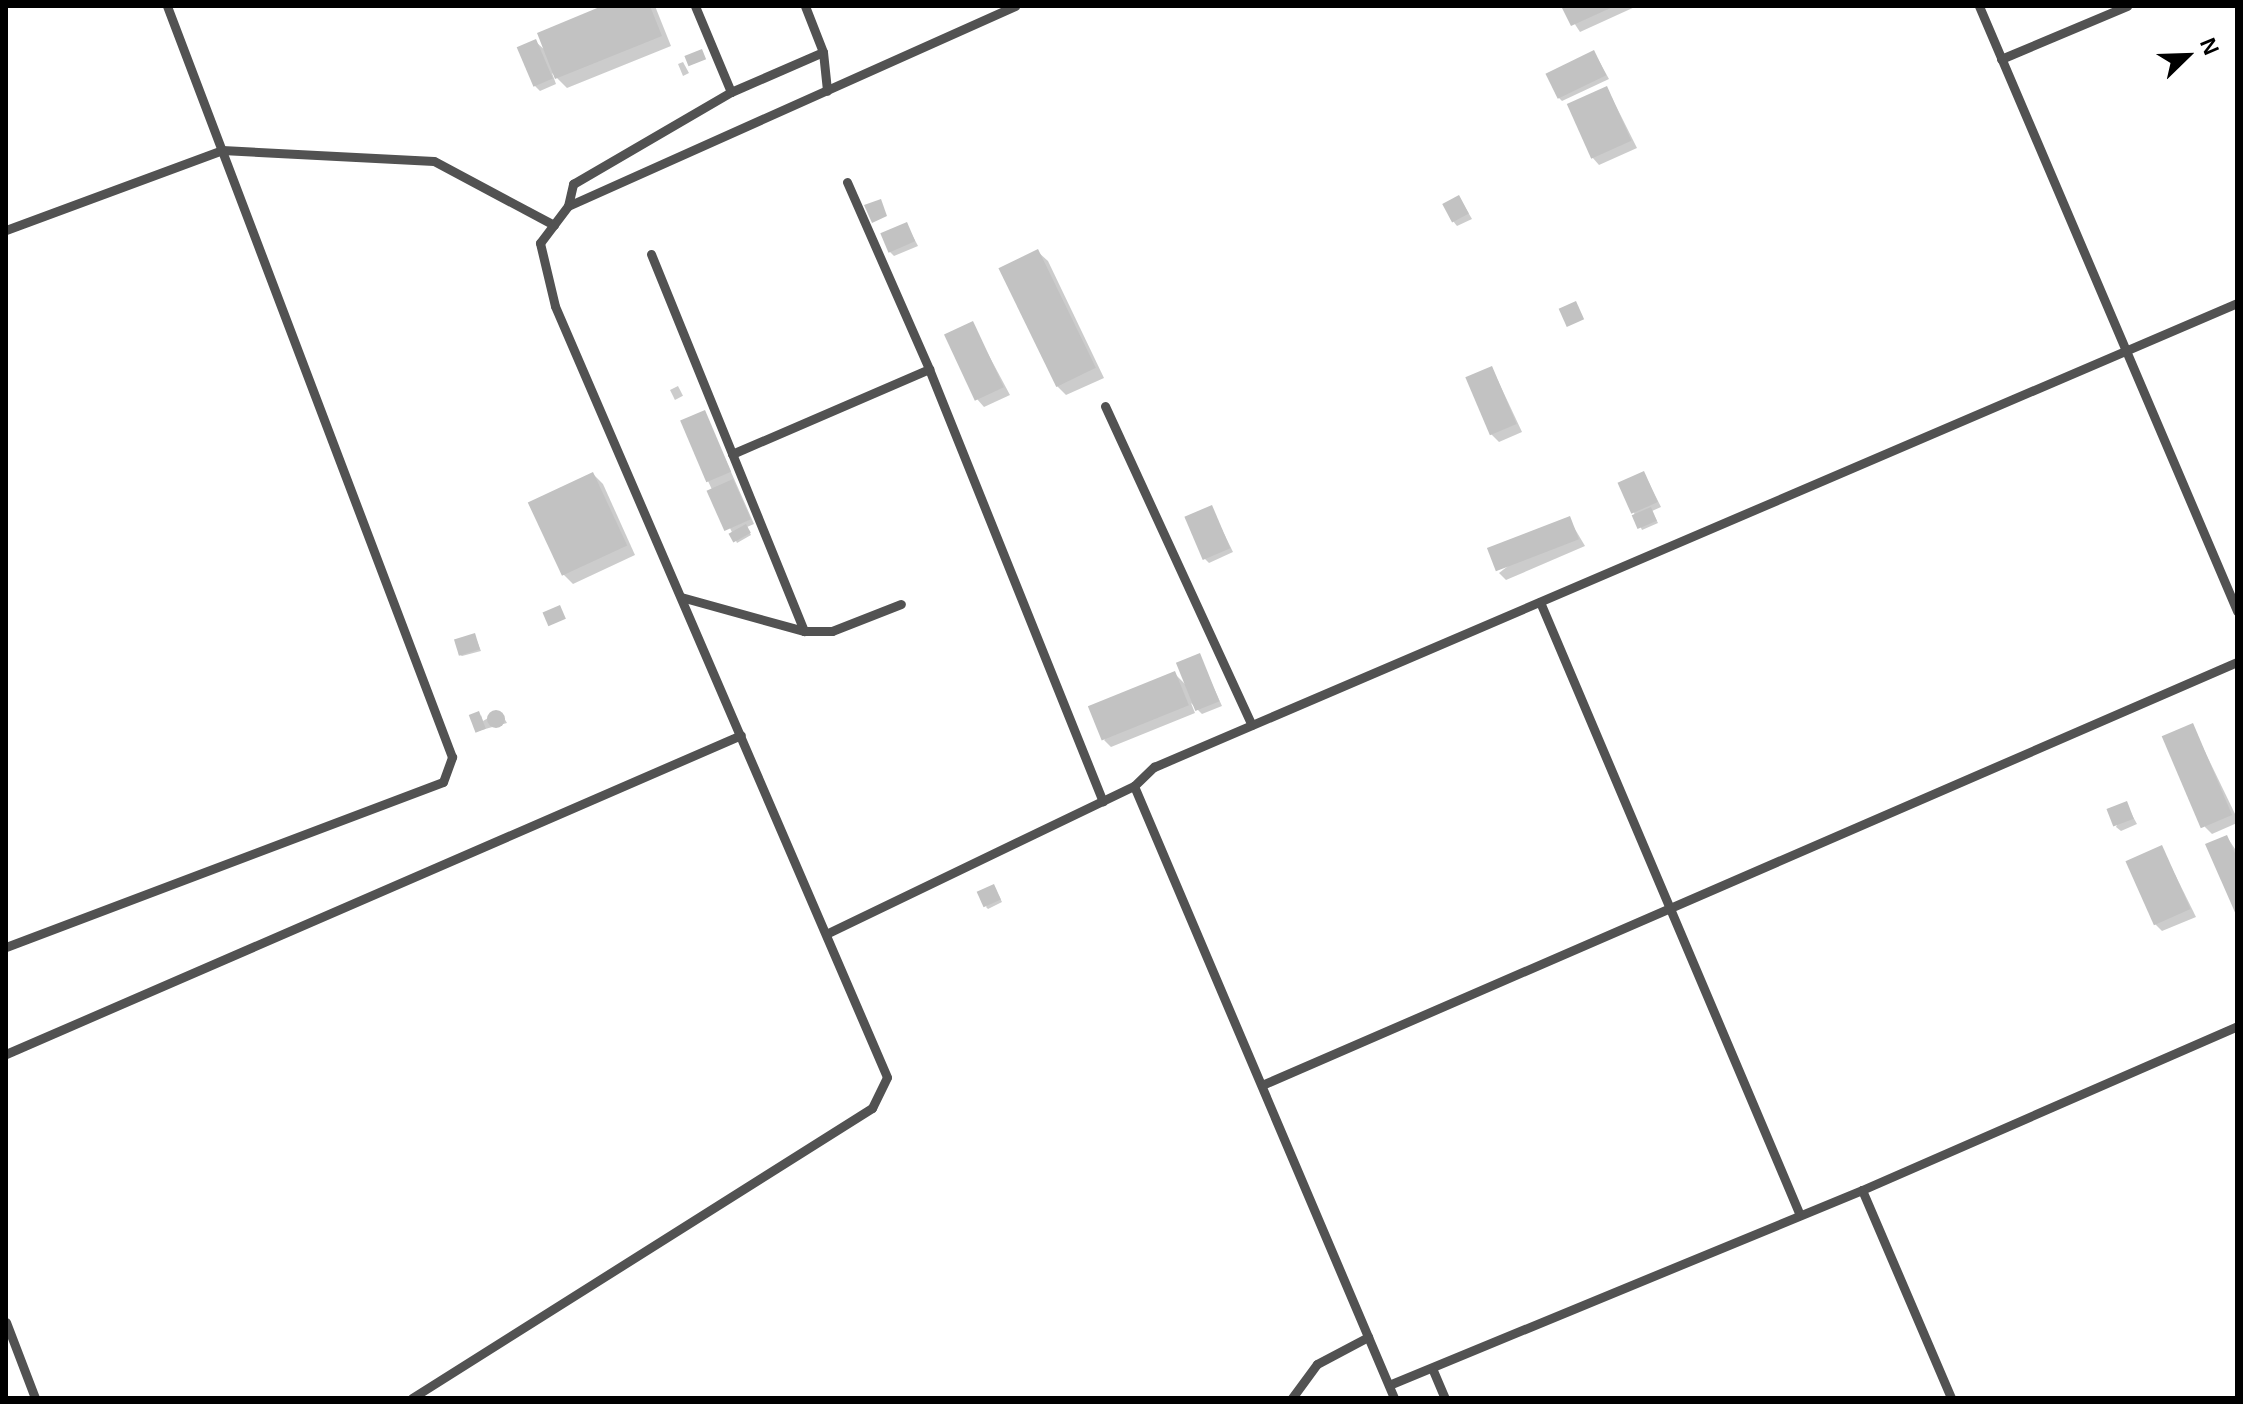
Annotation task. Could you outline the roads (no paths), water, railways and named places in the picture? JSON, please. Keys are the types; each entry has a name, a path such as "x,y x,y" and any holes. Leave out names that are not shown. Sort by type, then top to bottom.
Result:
{"lane":[{"path":"6,947 443,782 452,757 167,6"},
{"path":"695,6 731,92"},
{"path":"805,6 823,52 827,91"},
{"path":"568,206 1015,6"},
{"path":"1979,6 2237,611"},
{"path":"2001,59 2127,6"},
{"path":"412,1398 872,1108 887,1077 555,306 540,243 568,206 573,184 731,92 823,52"},
{"path":"6,230 222,150 434,161 554,225"},
{"path":"847,182 929,369 1103,801"},
{"path":"651,254 804,631"},
{"path":"826,934 1134,786 1154,767 2237,303"},
{"path":"732,454 929,369"},
{"path":"1105,406 1252,725"},
{"path":"681,597 804,631 832,631 901,604"},
{"path":"1540,602 1800,1215"},
{"path":"1262,1085 2237,662"},
{"path":"6,1054 741,735"},
{"path":"1134,786 1394,1398"},
{"path":"1389,1385 1862,1190 2237,1026"},
{"path":"1862,1190 1951,1398"},
{"path":"6,1322 35,1398"},
{"path":"1292,1398 1317,1364 1368,1337"},
{"path":"1432,1368 1445,1398"}]}
